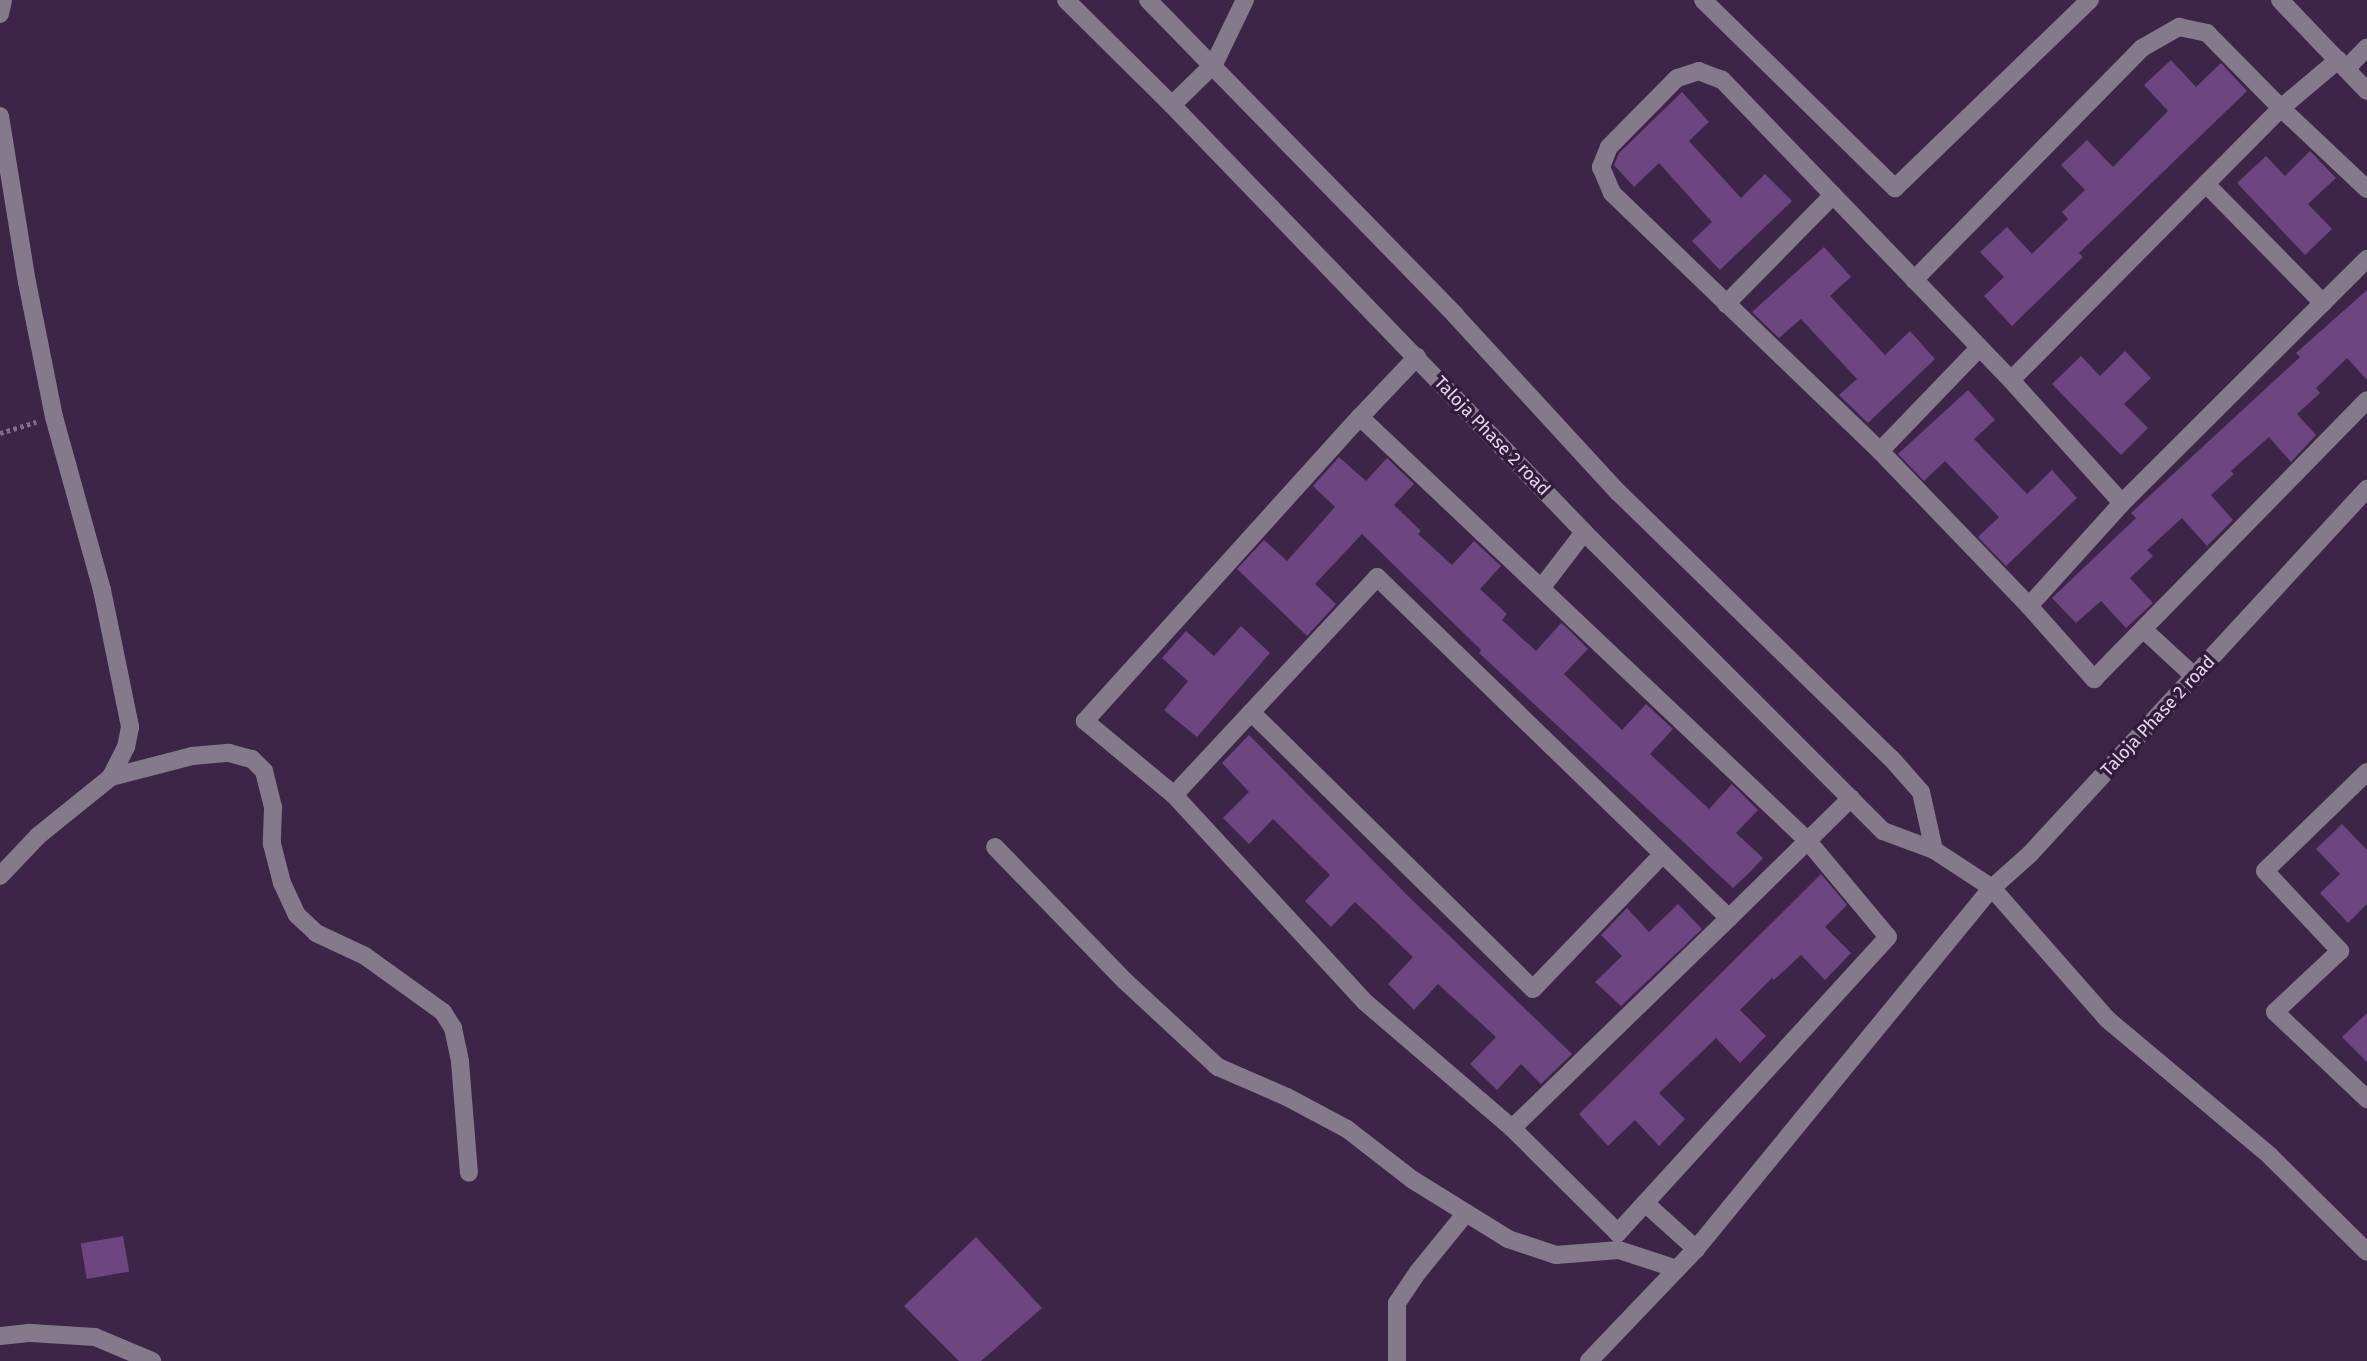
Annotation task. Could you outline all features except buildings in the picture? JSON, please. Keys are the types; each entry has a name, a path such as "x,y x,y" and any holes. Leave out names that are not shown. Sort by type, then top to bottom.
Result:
{"street":[{"path":"0,15 3,0"},
{"name":"Taloja Phase 2 road","path":"1066,0 1172,105 1584,531 1883,831 1934,850 1992,888 2030,854 2367,489"},
{"path":"1148,0 1214,64 1455,315 1618,492 1891,758 1921,792 1934,850"},
{"path":"1172,105 1214,64 1244,0"},
{"path":"1703,0 1895,188 2090,0"},
{"path":"2280,0 2367,91"},
{"path":"1914,281 2142,48 2179,27 2207,33 2367,189"},
{"path":"2011,380 2281,108 2367,47"},
{"path":"2122,503 2011,380 1722,80 1699,71 1677,78 1609,147 1601,167 1612,192 1880,451 2029,606 2094,679 2367,400"},
{"path":"0,116 27,282 54,417 102,590 130,727 126,747 111,777"},
{"path":"2206,184 2323,303"},
{"path":"1726,304 1833,195"},
{"path":"2029,606 2122,503 2367,259"},
{"path":"1880,451 1979,348"},
{"path":"1360,417 1807,840 1888,937 1618,1233 1512,1128 1365,1002 1174,795 1085,721 1360,417 1417,357"},
{"path":"1542,587 1584,531"},
{"path":"1174,795 1377,578 1729,918"},
{"path":"2143,629 2195,677"},
{"path":"1251,712 1533,989 1663,855"},
{"path":"0,876 38,836 111,777 192,756 229,752 252,759 264,771 273,808 272,844 282,883 297,915 316,933 365,956 435,1006 453,1028 460,1062 469,1173"},
{"path":"2367,772 2265,871 2340,951 2275,1012 2367,1099"},
{"path":"1512,1128 1851,798"},
{"path":"995,847 1125,981 1219,1067 1287,1097 1347,1129 1413,1180 1508,1239 1556,1255 1619,1250 1677,1269"},
{"path":"1589,1361 1696,1249 1992,888 2106,1020 2270,1156 2367,1252"},
{"path":"1645,1203 1696,1249"},
{"path":"1397,1361 1397,1303 1418,1272 1466,1213"},
{"path":"0,1336 31,1333 95,1337 152,1361"}],"path":[{"path":"0,433 54,417"}]}
